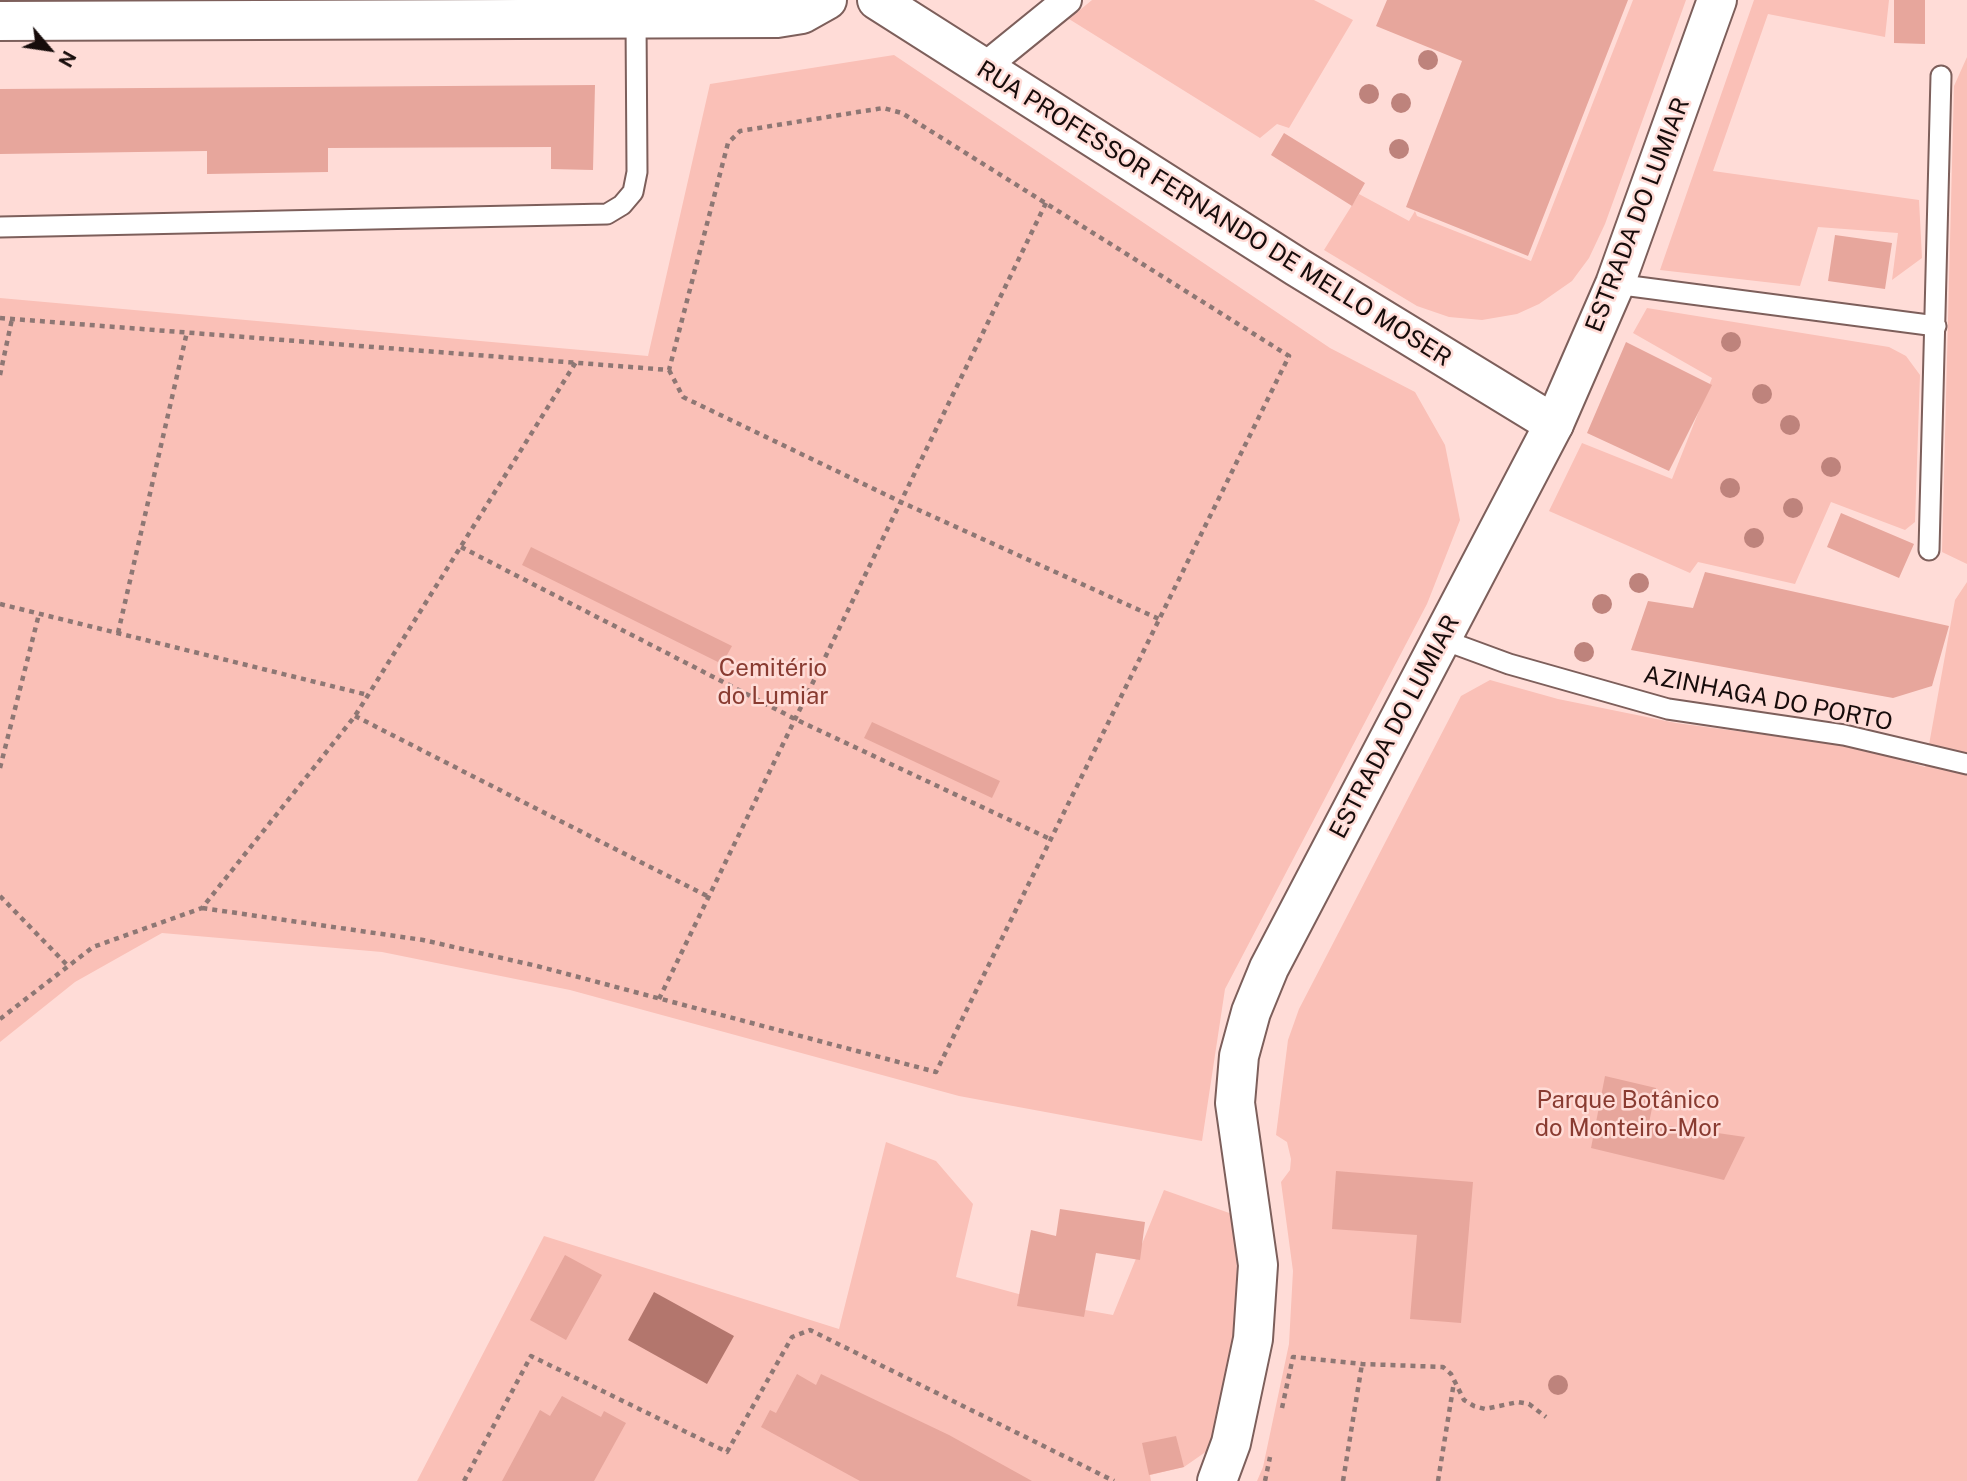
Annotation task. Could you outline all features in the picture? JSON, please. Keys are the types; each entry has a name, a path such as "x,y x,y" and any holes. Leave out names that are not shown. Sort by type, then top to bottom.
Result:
{"street":[{"path":"0,21 279,10 636,19 777,18 802,14 827,0"},
{"name":"RUA PROFESSOR FERNANDO DE MELLO MOSER","path":"877,0 1297,267 1554,425"},
{"path":"982,69 1067,0"},
{"name":"ESTRADA DO LUMIAR","path":"1217,1481 1231,1443 1254,1326 1258,1265 1235,1103 1240,1056 1248,1023 1269,968 1554,425 1615,284 1717,0"}],"lane":[{"path":"0,227 607,214 622,205 633,192 637,172 636,19"},
{"path":"1930,550 1941,76"},
{"path":"1615,284 1936,326"},
{"name":"AZINHAGA DO PORTO","path":"1441,639 1509,664 1668,709 1843,735 1967,764"}],"path":[{"path":"0,1019 93,947 202,908 423,940 936,1072 1289,356 902,113 883,108 740,131 729,143 669,370 683,397 901,502 1159,619"},
{"path":"659,999 1046,204"},
{"path":"0,318 669,370"},
{"path":"0,375 12,318"},
{"path":"118,633 187,332"},
{"path":"202,908 355,716 576,362"},
{"path":"461,547 795,719 1050,839"},
{"path":"0,604 368,695"},
{"path":"0,768 39,614"},
{"path":"355,716 709,897"},
{"path":"0,896 68,966"},
{"path":"464,1481 531,1356 727,1452 792,1338 810,1330 1114,1481"},
{"path":"1293,1357 1362,1364 1438,1366 1447,1369 1464,1399 1474,1406 1485,1409 1518,1402 1529,1404 1546,1417"},
{"path":"1343,1481 1362,1364"},
{"path":"1438,1481 1454,1380"}],"green space":[{"path":"1092,0 1314,0 1353,20 1289,128 1277,124 1260,138 1069,19"},
{"path":"1633,0 1686,0 1605,224 1589,258 1572,281 1539,304 1517,314 1482,320 1449,317 1417,306 1324,250 1359,194 1409,221 1415,211 1417,216 1531,261"},
{"path":"1754,0 1889,0 1885,37 1768,14 1713,171 1919,200 1922,258 1892,280 1898,233 1818,227 1800,286 1660,270"},
{"name":"Cemitério do Lumiar","path":"894,55 1330,348 1415,392 1445,445 1460,520 1427,604 1225,989 1202,1141 959,1096 570,990 382,952 162,933 75,982 0,1042 0,298 648,356 710,84"},
{"path":"1967,57 1967,564 1942,552 1954,86"},
{"path":"1647,308 1889,347 1906,356 1920,375 1915,522 1905,530 1831,502 1795,584 1698,562 1690,573 1549,511 1582,443 1672,479 1712,378 1633,333"},
{"name":"Parque Botânico do Monteiro-Mor","path":"1967,582 1967,1481 1257,1481 1263,1467 1289,1344 1293,1271 1281,1182 1290,1170 1291,1159 1287,1142 1276,1135 1288,1040 1299,1009 1461,696 1490,680 1558,699 1676,723 1858,747 1925,767 1955,600"},
{"path":"886,1142 936,1161 973,1204 956,1277 1063,1306 1113,1315 1164,1190 1235,1215 1238,1307 1217,1444 1184,1467 1150,1475 1151,1481 417,1481 544,1236 839,1329"}],"shaded area":[{"path":"654,1292 734,1336 707,1384 628,1340"}],"building":[{"path":"1387,0 1628,0 1528,256 1406,207 1462,61 1376,26"},
{"path":"1894,0 1925,0 1925,44 1894,43"},
{"path":"595,85 593,170 551,169 551,147 328,148 328,172 207,174 207,151 0,154 0,89"},
{"path":"1284,133 1365,183 1352,206 1271,155"},
{"path":"1835,235 1892,243 1885,289 1828,281"},
{"path":"1626,342 1712,385 1669,471 1587,433"},
{"path":"1841,513 1914,544 1899,578 1827,547"},
{"path":"531,547 732,646 722,664 522,565"},
{"path":"1705,572 1949,626 1932,686 1893,698 1631,650 1648,601 1693,608"},
{"path":"872,722 1000,781 992,798 864,738"},
{"path":"1605,1076 1656,1088 1649,1123 1745,1137 1724,1180 1591,1148"},
{"path":"1336,1171 1473,1182 1461,1323 1410,1319 1417,1235 1332,1229"},
{"path":"1060,1209 1145,1222 1140,1260 1096,1253 1084,1317 1017,1306 1031,1230 1056,1236"},
{"path":"565,1255 602,1275 566,1340 530,1320"},
{"path":"797,1374 816,1385 821,1374 949,1435 1032,1481 860,1481 761,1427 770,1410 776,1413"},
{"path":"562,1396 601,1417 604,1411 626,1423 594,1481 502,1481 540,1410 550,1416"},
{"path":"1176,1436 1184,1467 1149,1475 1142,1443"}]}
